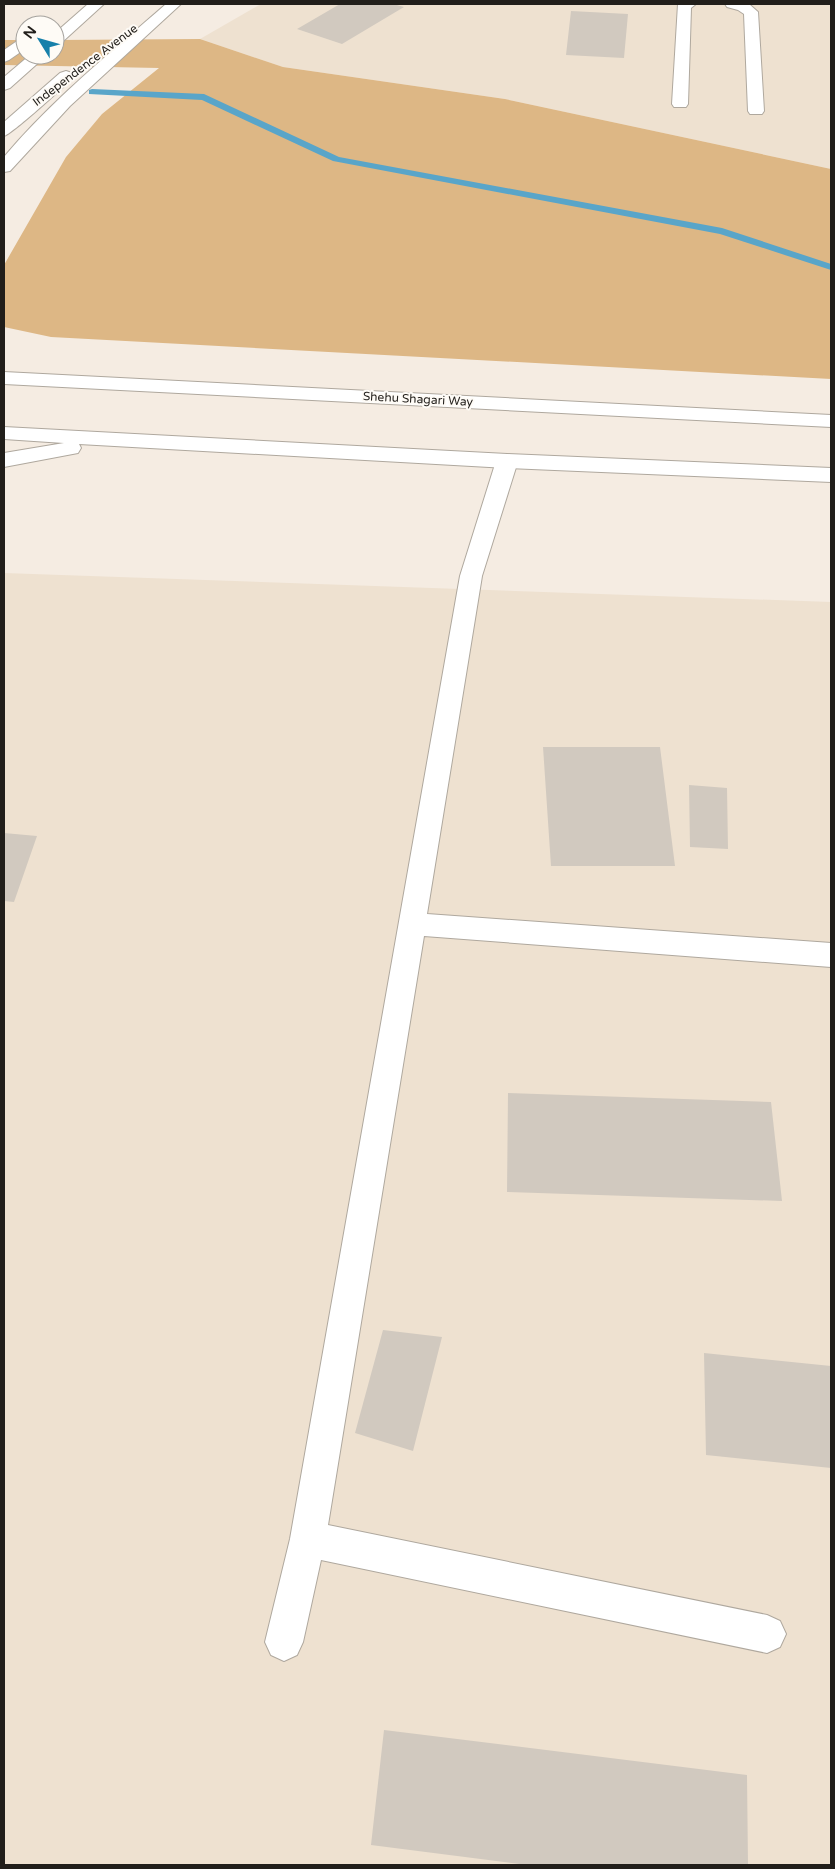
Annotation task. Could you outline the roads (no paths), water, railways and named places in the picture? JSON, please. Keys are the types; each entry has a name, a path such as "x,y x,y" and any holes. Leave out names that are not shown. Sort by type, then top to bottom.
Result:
{"main road":[{"path":"65,19 92,4"},
{"path":"65,32 97,4"},
{"path":"4,167 24,141 58,107 172,4"},
{"name":"Independence Avenue","path":"93,56 124,33 172,4"},
{"path":"680,104 684,6 689,4"},
{"path":"732,4 743,6 752,12 756,111"},
{"path":"4,58 15,50"},
{"path":"4,85 27,65"},
{"name":"Independence Avenue","path":"4,131 24,111 78,67"},
{"name":"Shehu Shagari Way","path":"4,378 831,421"},
{"path":"4,434 831,475"},
{"path":"4,460 116,440"},
{"path":"284,1642 308,1539 471,576 507,460"},
{"path":"412,924 831,955"},
{"path":"308,1539 768,1634"}],"waterway":[{"path":"92,92 204,97 336,159 722,231 831,267"}]}
